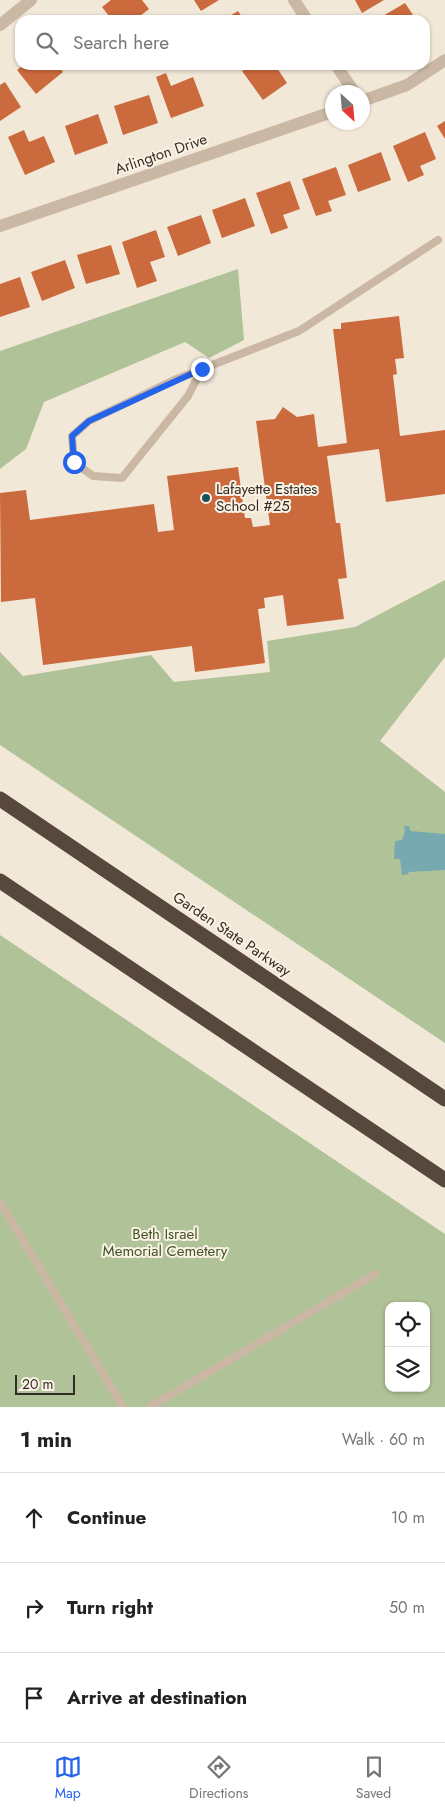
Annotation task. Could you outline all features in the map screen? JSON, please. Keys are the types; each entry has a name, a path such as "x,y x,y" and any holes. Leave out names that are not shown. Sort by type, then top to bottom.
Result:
{"highway":[{"name":"Garden State Parkway","path":"0,799 445,1099"},
{"path":"0,881 445,1180"}],"street":[{"path":"0,25 31,0"},
{"path":"294,0 304,15"},
{"path":"430,70 445,60"},
{"path":"339,70 349,85"},
{"path":"370,98 407,85 430,70"},
{"name":"Arlington Drive","path":"0,226 325,114"}],"lane":[{"path":"202,369 188,396 122,478 93,476 74,462 72,436 89,421 202,369 299,330 438,240"},
{"path":"0,1202 123,1407"},
{"path":"150,1407 375,1274"}],"green space":[{"path":"238,269 244,340 209,358 185,342 44,402 26,449 0,469 0,351"},
{"path":"445,580 445,657 380,741 445,792 445,1043 0,745 0,652 23,676 151,655 174,682 270,672 267,641 355,627"},
{"name":"Beth Israel Memorial Cemetery","path":"0,935 445,1234 445,1407 0,1407"}],"water":[{"path":"404,826 409,826 410,831 445,834 445,870 409,872 402,875 400,859 394,859 395,841 402,840 405,832"}],"building":[{"path":"111,0 142,0 149,9 141,15 108,15 102,7"},
{"path":"194,0 219,0 201,11"},
{"path":"355,0 384,0 362,13"},
{"path":"405,3 413,15 385,15"},
{"path":"238,11 241,15 231,15"},
{"path":"17,70 62,70 63,72 36,94"},
{"path":"278,70 287,83 263,100 242,71"},
{"path":"166,73 171,86 193,77 204,106 171,118 156,77"},
{"path":"5,82 21,107 0,121 0,85"},
{"path":"149,95 158,123 123,135 114,106"},
{"path":"98,114 108,143 75,155 65,126"},
{"path":"445,121 445,139 437,126"},
{"path":"24,130 29,142 44,136 55,162 25,175 8,137"},
{"path":"425,132 436,159 420,166 424,175 408,182 393,146"},
{"path":"381,152 391,180 358,192 348,165"},
{"path":"336,167 346,195 328,201 332,211 316,216 302,179"},
{"path":"290,181 300,209 283,215 288,228 271,234 256,193"},
{"path":"245,198 255,226 222,238 212,210"},
{"path":"201,215 211,243 178,256 167,227"},
{"path":"156,230 165,257 150,262 157,281 137,288 122,242"},
{"path":"111,245 120,274 86,284 77,255"},
{"path":"65,260 75,288 42,301 31,272"},
{"path":"20,277 30,307 0,317 0,284"},
{"name":"Lafayette Estates School #25","path":"399,316 404,358 395,359 397,374 393,375 400,436 445,430 445,494 386,502 379,449 327,456 336,523 340,523 347,578 338,579 344,619 287,626 283,595 264,598 265,608 258,609 265,663 195,672 192,646 43,665 35,598 1,602 0,493 26,490 30,520 154,504 158,532 174,530 167,476 238,467 245,518 251,518 253,527 270,525 256,421 275,419 283,407 297,417 314,414 318,447 347,443 333,329 341,329 341,323"}],"place":[{"name":"Lafayette Estates School #25","path":"206,498"}],"route":[{"path":"74,462 72,436 89,421 174,380 202,369"}]}
